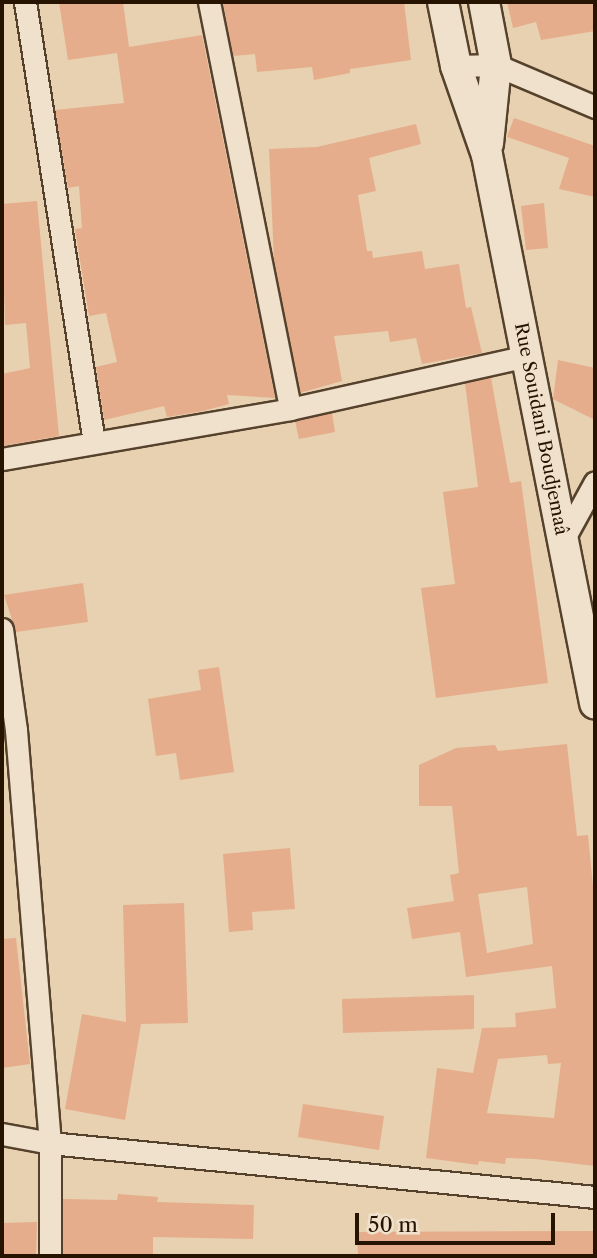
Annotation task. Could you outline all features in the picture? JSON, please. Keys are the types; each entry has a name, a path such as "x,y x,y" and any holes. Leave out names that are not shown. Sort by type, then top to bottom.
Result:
{"main road":[{"name":"Rue Souidani Boudjemaâ","path":"443,2 456,66 487,155 595,704"},
{"name":"Rue Souidani Boudjemaâ","path":"484,2 496,65 487,155"}],"street":[{"path":"25,2 94,441"},
{"path":"209,2 290,409"},
{"path":"456,66 496,65 595,107"},
{"path":"2,458 290,409 528,356"},
{"path":"562,542 595,482"},
{"path":"2,629 16,730 50,1143 50,1256"},
{"path":"2,1134 50,1143 595,1197"}],"building":[{"path":"59,2 123,2 129,47 202,35 275,398 227,395 229,404 203,411 167,417 164,406 104,420 96,367 117,362 106,313 89,316 75,229 82,228 79,186 68,188 55,110 124,103 117,53 68,60"},
{"path":"223,2 404,2 411,60 350,69 350,73 314,80 312,67 257,72 255,54 233,56"},
{"path":"507,2 595,2 595,31 541,40 536,22 513,28"},
{"path":"514,118 595,146 595,197 559,189 569,158 507,137"},
{"path":"416,124 421,144 369,158 376,191 358,195 367,251 372,251 373,258 422,251 425,269 459,264 466,308 471,307 482,353 422,364 416,338 390,342 388,331 334,336 342,381 300,393 274,259 269,149 317,147"},
{"path":"37,201 59,436 2,446 2,374 30,368 26,323 5,325 2,204"},
{"path":"544,203 548,248 526,250 521,206"},
{"path":"558,360 595,368 595,420 553,399"},
{"path":"491,378 510,483 521,481 548,683 436,698 421,588 455,584 443,492 478,487 465,383"},
{"path":"332,413 335,432 299,439 295,421"},
{"path":"83,583 88,622 16,632 4,595"},
{"path":"219,667 234,772 180,780 176,753 156,756 148,699 201,690 198,670"},
{"path":"567,744 577,836 588,835 595,907 595,1166 506,1158 505,1164 479,1161 478,1165 426,1158 437,1068 473,1073 482,1028 516,1027 515,1013 556,1008 552,966 466,977 460,932 412,939 407,908 454,901 450,875 459,873 452,806 419,806 419,765 456,748 495,745 498,751","holes":["527,887 533,944 487,953 478,894","547,1055 548,1064 561,1063 554,1118 487,1113 498,1059"]},
{"path":"290,848 295,909 252,912 253,930 229,932 223,854"},
{"path":"184,903 188,1023 141,1024 125,1120 65,1109 82,1014 126,1022 123,905"},
{"path":"16,938 30,1064 2,1068 2,939"},
{"path":"474,995 474,1029 343,1033 342,999"},
{"path":"303,1104 384,1116 379,1150 298,1137"},
{"path":"118,1194 158,1197 157,1202 254,1205 253,1239 153,1237 153,1256 63,1254 63,1199 117,1200"},
{"path":"37,1222 36,1256 2,1256 2,1223"},
{"path":"595,1231 595,1256 358,1256 357,1232"}]}
